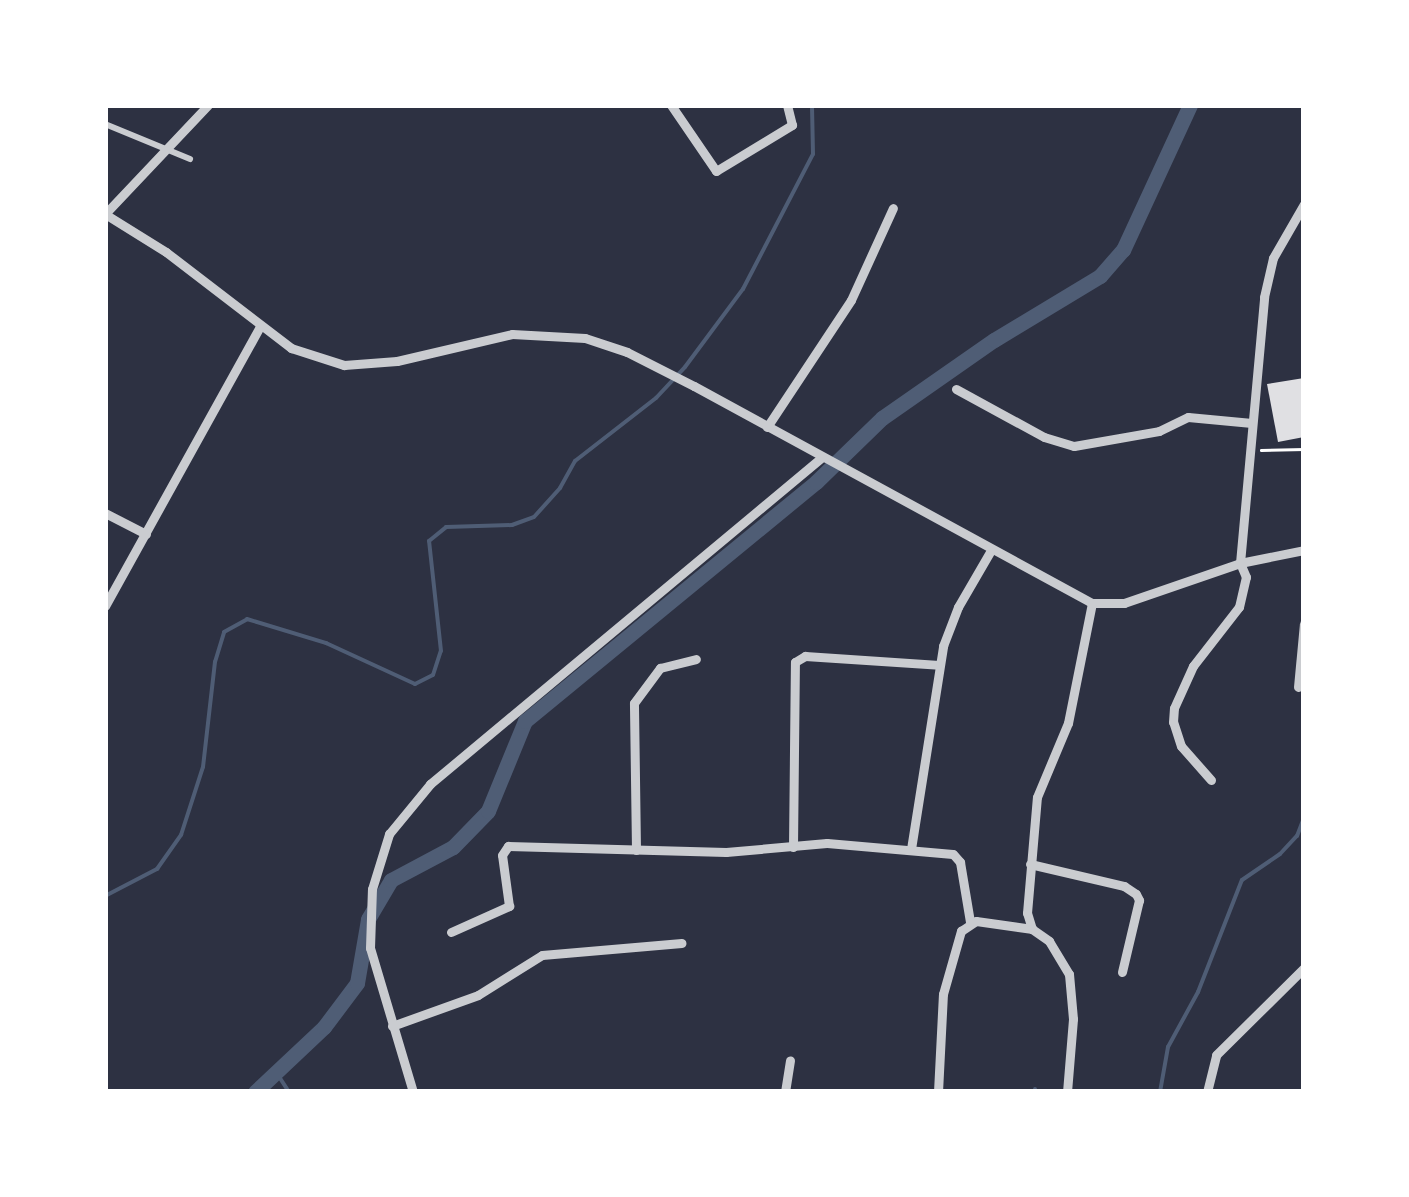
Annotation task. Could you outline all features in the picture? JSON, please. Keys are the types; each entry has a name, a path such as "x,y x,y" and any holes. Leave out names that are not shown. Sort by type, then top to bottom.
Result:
{"street":[{"path":"208,105 105,214 166,252 291,348 344,365 397,361 512,334 563,334 628,352 1092,603 1124,603 1240,563 1304,550"},
{"path":"671,105 716,171 792,125 787,105"},
{"path":"105,124 190,159"},
{"path":"1211,780 1181,746 1173,722 1174,708 1193,666 1239,607 1246,577 1240,563 1264,298 1273,258 1304,204"},
{"path":"767,427 851,300 893,208"},
{"path":"105,606 260,326"},
{"path":"956,389 1044,437 1074,446 1159,431 1188,417 1252,423"},
{"path":"413,1092 370,948 372,889 389,834 430,784 821,458"},
{"path":"105,513 146,534"},
{"path":"911,849 938,665 958,606 990,550"},
{"path":"1032,930 1027,913 1037,798 1068,723 1092,603"},
{"path":"1298,686 1304,624"},
{"path":"793,847 795,662 805,656 938,665"},
{"path":"636,850 634,703 660,668 696,659"},
{"path":"451,932 509,906 502,855 508,846 726,852 827,842 958,856 970,922 956,941 943,994 938,1092"},
{"path":"1030,864 1124,886 1136,894 1139,900 1122,972"},
{"path":"970,922 1032,930 1049,941 1070,974 1073,1019 1067,1092"},
{"path":"392,1026 478,996 542,955 681,942"},
{"path":"1207,1092 1216,1055 1304,968"},
{"path":"785,1092 790,1060"}],"path":[{"path":"1261,450 1304,449"}],"building":[{"path":"1304,378 1304,437 1278,442 1267,384"}],"waterway":[{"path":"105,896 157,869 181,835 203,767 215,662 224,632 247,619 326,643 415,684 433,675 441,651 429,541 446,527 512,525 534,517 560,488 575,461 656,398 685,367 743,289 813,154 812,105"},
{"path":"255,1092 324,1027 357,983 368,919 391,880 453,847 488,811 525,721 816,482 882,418 994,340 1100,276 1123,250 1190,105"},
{"path":"1160,1092 1168,1047 1198,992 1242,880 1280,854 1297,836 1304,818"},
{"path":"276,1072 289,1092"}]}
